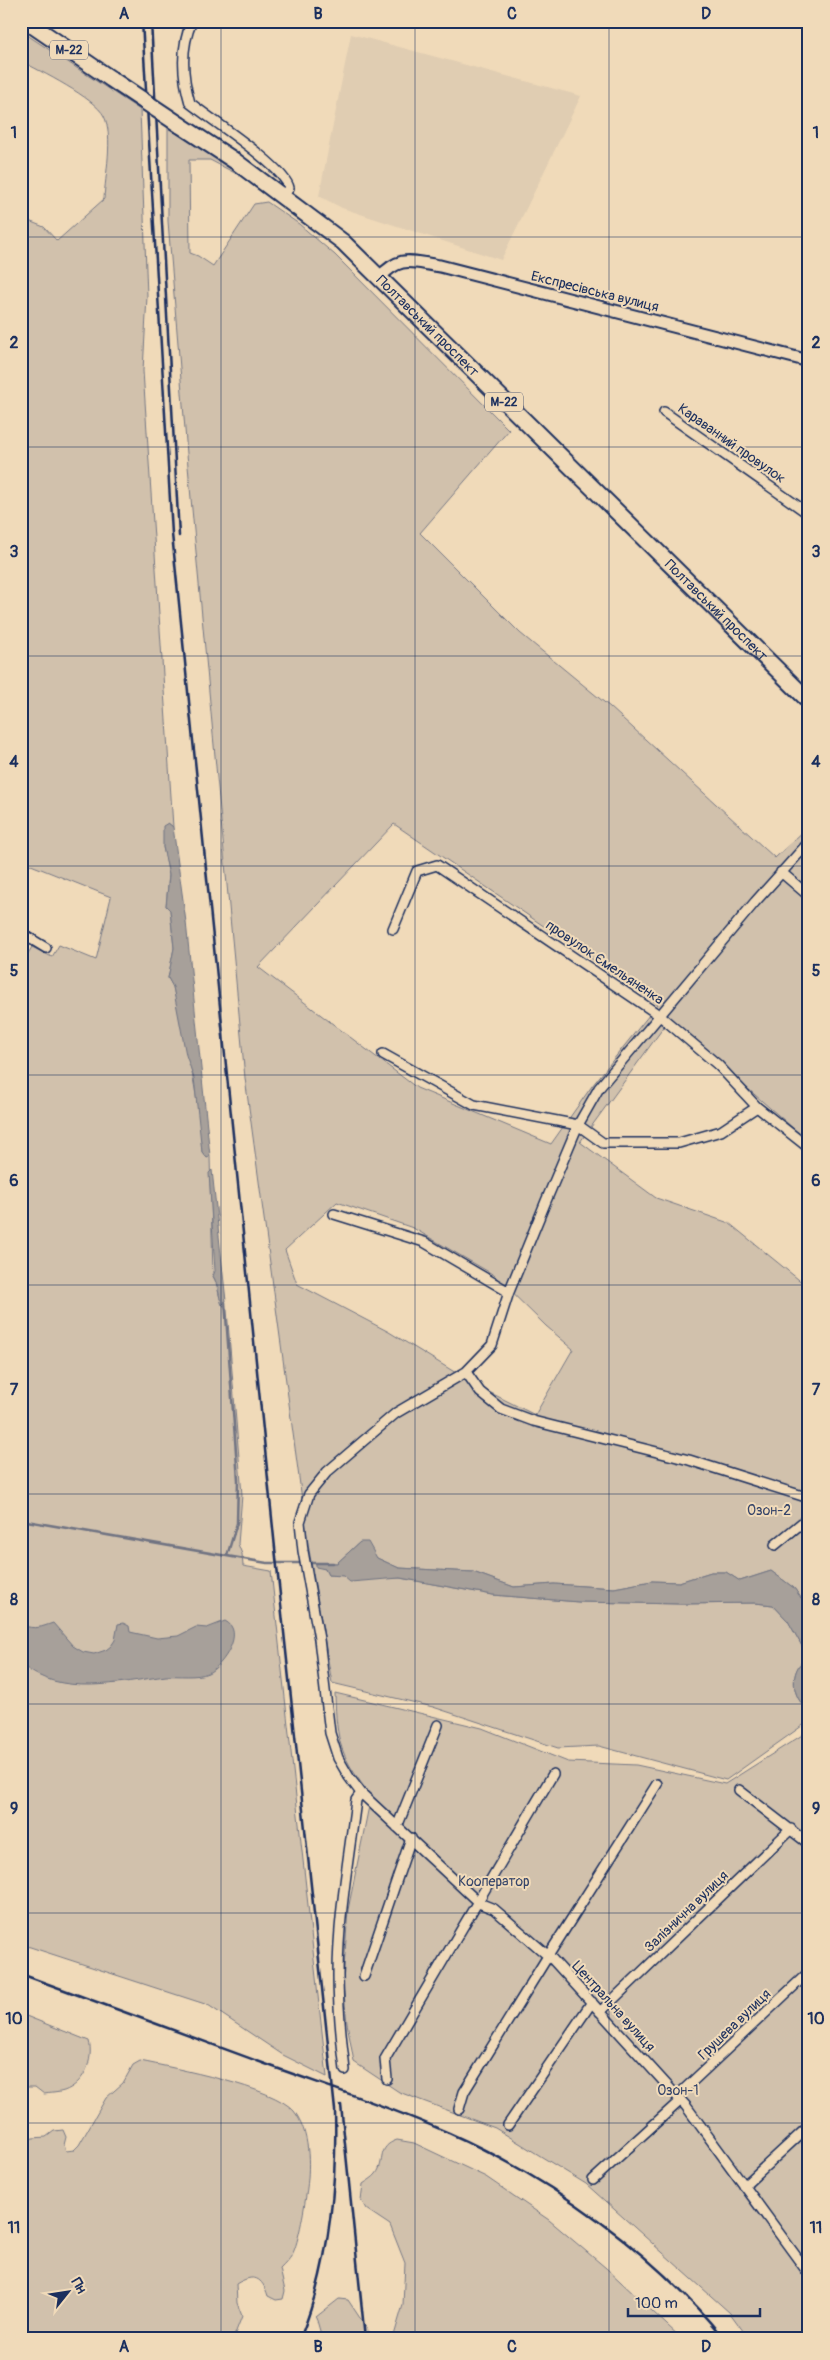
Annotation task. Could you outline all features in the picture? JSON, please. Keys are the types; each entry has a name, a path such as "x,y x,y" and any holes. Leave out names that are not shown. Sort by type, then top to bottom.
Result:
{"highway":[{"name":"Полтавський проспект","path":"26,21 283,196 343,242 809,701"}],"street":[{"path":"192,21 182,55 186,91 190,104 268,161 288,182 289,188 283,196"},
{"name":"Експресівська вулиця","path":"379,278 391,265 403,261 440,266 809,361"},
{"name":"Караванний провулок","path":"664,412 809,514"},
{"name":"Центральна вулиця","path":"809,842 781,872 599,1088 578,1125 509,1292 492,1345 466,1372 396,1413 327,1472 309,1494 300,1522 303,1551 319,1640 330,1733 338,1758 349,1777 361,1792 397,1827 479,1903 494,1908 548,1956 592,2002 679,2098 809,2274"},
{"name":"провулок Ємельяненка","path":"393,929 417,871 437,865 659,1015 718,1065 756,1107 809,1148"},
{"path":"781,872 809,896"},
{"path":"21,933 46,948"},
{"path":"383,1054 474,1104 578,1125 603,1143 679,1143 722,1130 756,1107"},
{"path":"334,1214 424,1242 509,1292"},
{"path":"466,1372 480,1392 501,1409 533,1421 689,1460 809,1498"},
{"path":"775,1545 809,1516"},
{"path":"397,1827 438,1726"},
{"path":"387,2079 385,2059 479,1903 553,1774"},
{"path":"460,2109 464,2092 657,1784"},
{"path":"739,1790 809,1844"},
{"path":"345,2070 339,2022 338,1972 345,1889 356,1800 361,1792"},
{"name":"Залізнична вулиця","path":"600,2012 791,1829"},
{"path":"364,1976 411,1838"},
{"name":"Грушева вулиця","path":"593,2180 809,1972"},
{"path":"508,2125 592,2002"},
{"path":"744,2186 809,2126"}],"shaded area":[{"path":"351,34 581,96 501,260 342,208 319,196"},
{"path":"168,823 173,827 186,922 210,1156 207,1158 202,1152 194,1078 186,1055 173,987 168,978 174,948 170,910 166,906 169,875 163,847 163,826"},
{"path":"212,1170 226,1301 222,1305 213,1276 215,1271 209,1173"},
{"path":"360,1542 368,1542 377,1558 399,1568 473,1572 514,1587 554,1584 614,1588 652,1581 679,1582 711,1572 726,1572 740,1581 771,1571 794,1588 809,1609 809,1709 799,1699 794,1684 797,1670 807,1655 788,1621 773,1605 755,1603 579,1602 493,1595 400,1578 350,1582 343,1576 328,1575 325,1569 316,1567 316,1563 337,1563"},
{"path":"225,1621 231,1626 233,1632 230,1648 220,1663 204,1675 166,1676 110,1684 72,1684 54,1681 37,1675 21,1664 21,1625 35,1628 53,1623 73,1646 83,1652 94,1654 111,1646 115,1640 118,1624 123,1623 129,1626 130,1632 157,1638 178,1636 196,1627 207,1628"}],"green space":[{"path":"21,31 140,110 147,296 143,371 173,827 168,823 163,847 169,875 166,906 170,910 174,948 168,978 173,987 191,1069 201,1131 202,1152 207,1158 210,1156 213,1276 222,1302 227,1310 242,1495 238,1544 242,1554 243,1566 271,1571 327,2077 283,2055 208,2005 21,1944 21,965 32,947 52,957 59,945 96,960 111,897 21,861 21,261 25,256 21,251 21,218 44,227 57,241 104,199 109,145 107,124 99,109 66,85 21,61"},
{"name":"Озон-2","path":"168,126 256,184 210,160 189,160 190,253 213,266 254,204 267,202 299,224 335,255 509,430 420,533 520,633 610,707 775,858 809,826 809,1142 669,1020 580,1142 656,1198 729,1223 809,1288 809,1609 794,1588 771,1571 740,1581 726,1572 711,1572 679,1582 652,1581 614,1588 554,1584 514,1587 473,1572 399,1568 377,1558 360,1542 337,1563 316,1563 325,1569 328,1575 400,1578 493,1595 579,1602 755,1603 773,1605 788,1621 807,1655 797,1670 794,1684 799,1699 809,1709 809,1721 726,1780 599,1746 558,1748 433,1707 332,1683 308,1544 245,1078 188,466 168,221","holes":["394,824 658,1004 592,1086 551,1144 417,1088 258,967","337,1202 413,1228 494,1275 546,1326 573,1349 535,1415 479,1387 389,1332 297,1284 285,1250"]},
{"path":"335,1693 482,1728 568,1762 636,1765 725,1784 807,1732 809,1733 809,2339 749,2339 730,2313 586,2184 495,2128 399,2092 354,2062 347,2023 343,1983 348,1910 371,1796 353,1770 342,1749 337,1725"},
{"path":"21,2014 89,2041 89,2063 82,2077 71,2088 62,2092 44,2094 35,2087 25,2087 21,2092"},
{"path":"140,2061 176,2068 245,2086 283,2102 294,2111 299,2119 308,2148 308,2179 297,2241 292,2255 280,2269 285,2291 283,2299 276,2300 268,2296 263,2285 256,2279 248,2279 236,2284 237,2303 242,2316 233,2339 21,2339 21,2143 33,2138 46,2137 54,2131 63,2130 66,2137 64,2145 66,2151 74,2150 79,2145 106,2098 123,2083 133,2065"},
{"path":"397,2140 414,2143 486,2177 549,2220 606,2268 682,2339 393,2339 403,2305 405,2263 390,2225 366,2209 361,2200 363,2184 376,2174 386,2146"},
{"path":"339,2299 348,2300 374,2339 322,2338 316,2317"}],"waterway":[{"path":"225,1302 238,1480 237,1523 227,1556"},
{"path":"21,1520 267,1563 333,1563"}],"railway":[{"path":"142,21 172,534 275,1548 335,2110 334,2168 329,2226 318,2284 300,2339"},
{"path":"151,21 179,536"},
{"path":"21,1974 385,2107 487,2151 562,2195 633,2247 666,2276 724,2339"},
{"path":"341,2105 365,2339"}],"park label":[{"name":"Кооператор","path":"494,1881"},
{"name":"Озон-1","path":"678,2090"}]}
